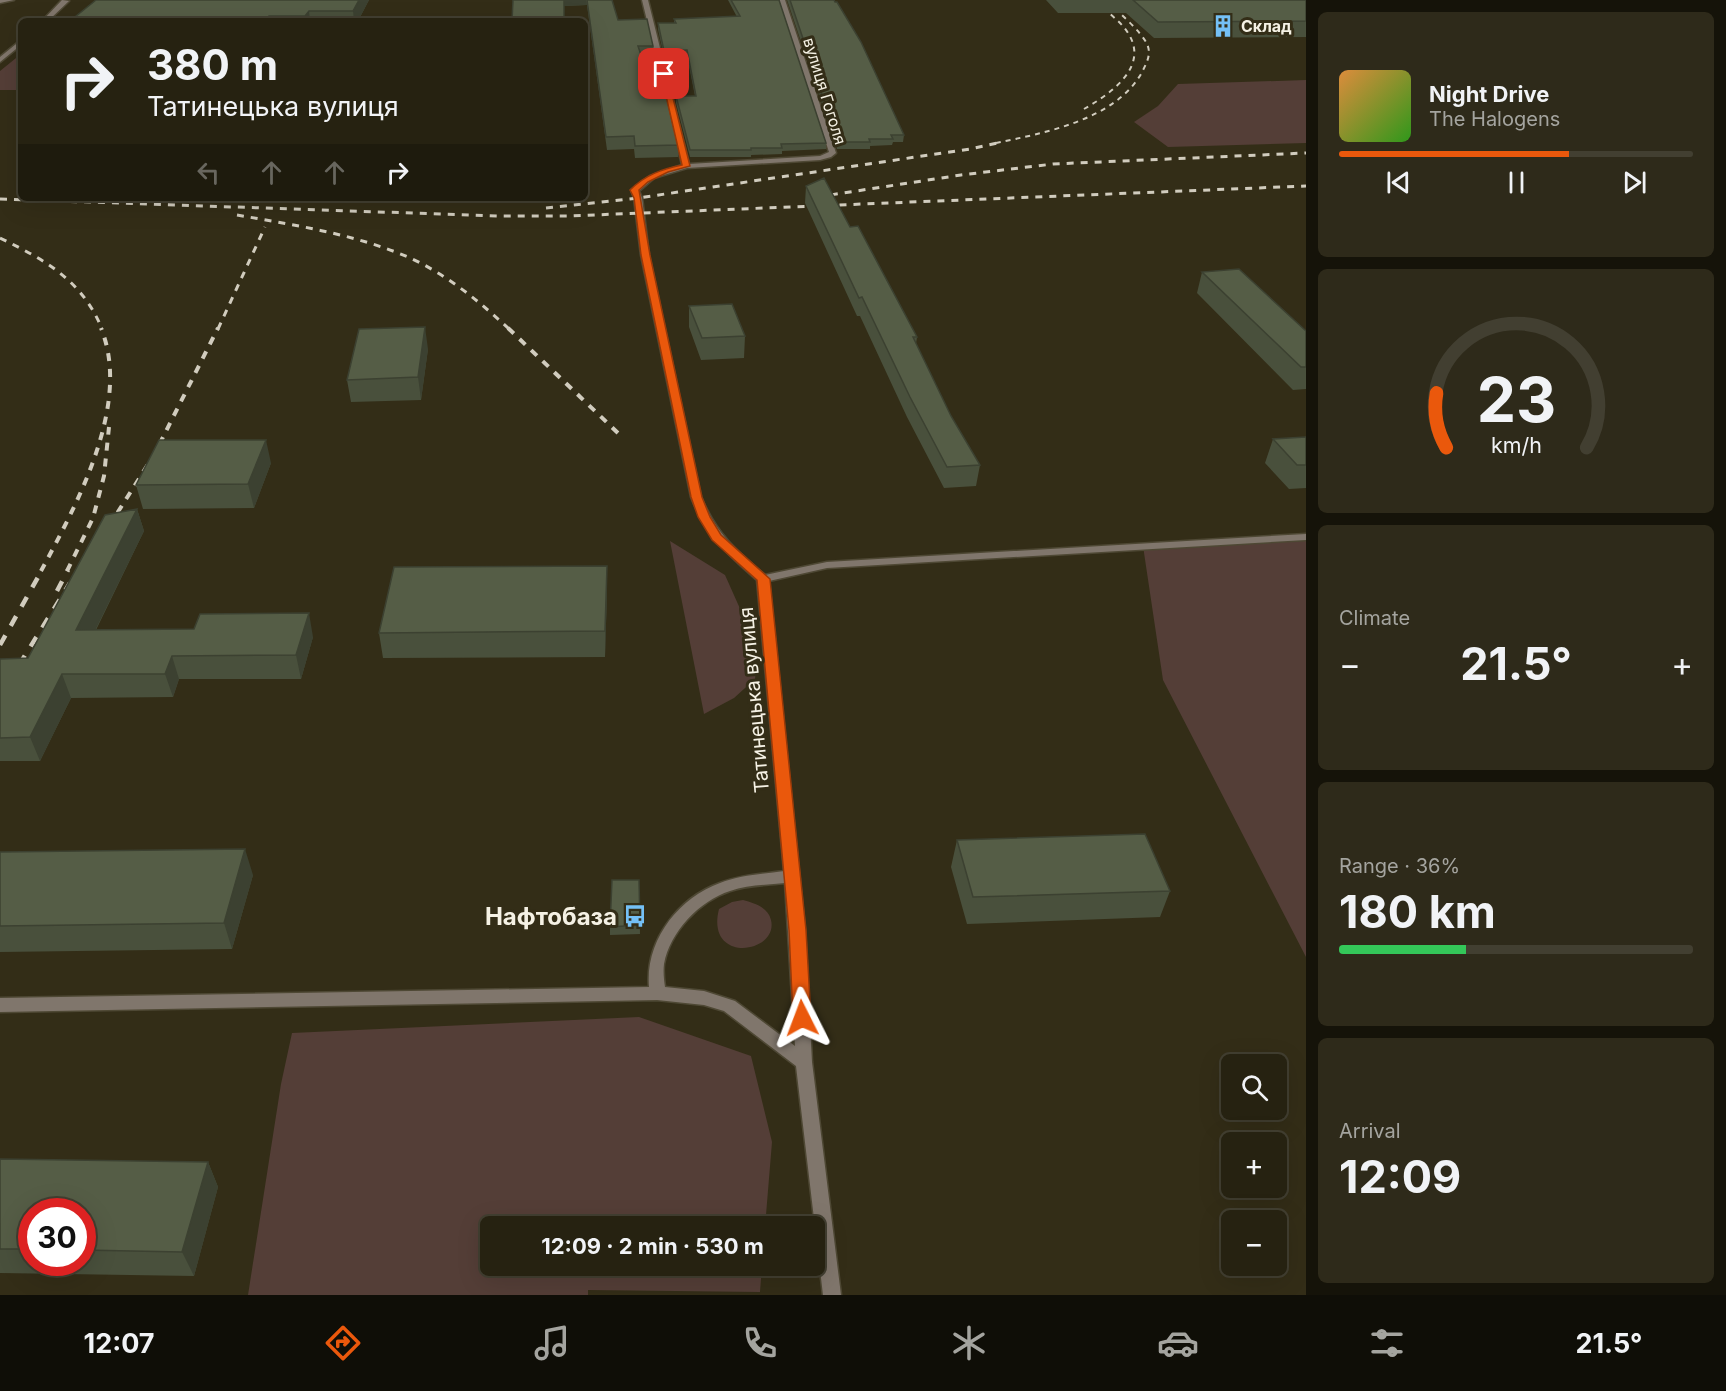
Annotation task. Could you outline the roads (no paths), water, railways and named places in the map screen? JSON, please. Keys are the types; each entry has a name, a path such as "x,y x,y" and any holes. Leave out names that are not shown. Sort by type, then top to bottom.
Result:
{"street":[{"path":"0,1 11,0"},
{"path":"49,18 62,7 65,0"},
{"path":"645,0 686,166"},
{"name":"вулиця Гоголя","path":"686,166 820,158 833,153 782,0"},
{"path":"0,60 18,45"},
{"name":"Татинецька вулиця","path":"686,166 645,180 634,190 638,198 645,255 696,497 716,538 763,579 792,876 804,1062 832,1295"},
{"path":"763,579 827,565 1306,537"},
{"path":"657,993 657,962 682,914 696,902 727,886 792,876"},
{"path":"0,1005 657,993 704,998 729,1006 804,1062"}],"railway":[{"path":"1084,109 1105,96 1124,78 1131,68 1134,57 1133,45 1125,28 1094,0"},
{"path":"996,143 1076,122 1114,103 1129,90 1145,67 1149,56 1147,44 1140,33 1106,0"},
{"path":"546,208 638,198 970,149 1002,142"},
{"path":"817,197 961,175 1053,164 1306,153"},
{"path":"59,201 498,216 568,216 1306,186"},
{"path":"0,199 18,200"},
{"path":"237,215 345,236 408,257 436,271 462,289 509,329"},
{"path":"218,329 265,227"},
{"path":"0,238 47,264 73,284 94,312 102,329"},
{"path":"41,571 84,485 105,421 110,389 109,358 101,328"},
{"path":"109,526 154,455 218,328"},
{"path":"508,328 619,434"},
{"path":"67,571 93,518 104,476 109,427"},
{"path":"0,645 42,570"},
{"path":"57,591 68,570"},
{"path":"19,665 70,583"}],"place":[{"name":"Склад","path":"1223,26"},
{"name":"Нафтобаза","path":"635,916"}]}
